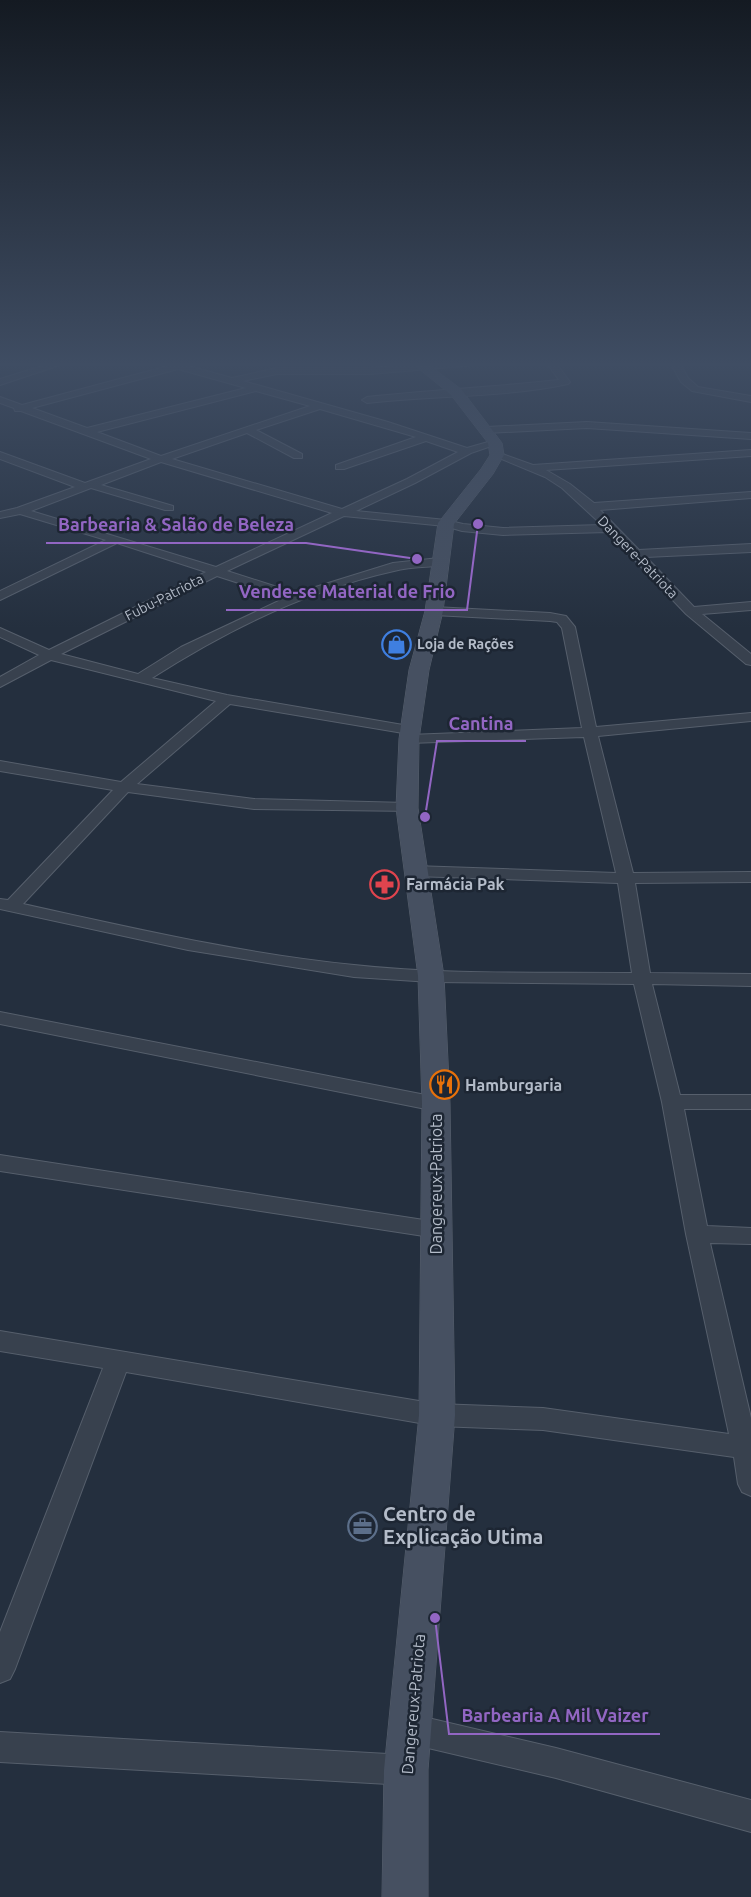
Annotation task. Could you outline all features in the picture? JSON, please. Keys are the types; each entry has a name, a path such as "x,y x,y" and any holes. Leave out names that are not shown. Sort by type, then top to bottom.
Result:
{"street":[{"path":"137,451 343,513 446,523 458,528 487,530 611,528"},
{"path":"1,516 188,451"},
{"path":"287,451 298,456"},
{"path":"340,467 388,451"},
{"name":"Fubu-Patriota","path":"0,683 49,655 217,571 411,481 466,451"},
{"path":"446,523 488,471 492,451"},
{"name":"Dangere-Patriota","path":"505,451 566,486 591,507 691,611 751,661"},
{"path":"534,469 751,453"},
{"path":"0,455 87,486 169,508"},
{"path":"591,507 751,495"},
{"path":"20,511 116,539 296,597"},
{"name":"Dangereux-Patriota","path":"405,1897 406,1770 437,1414 436,1104 431,976 414,871 407,808 409,735 419,670 434,611 446,523"},
{"path":"0,596 116,539"},
{"path":"634,554 751,548"},
{"path":"140,679 186,650 296,597 393,567 440,562"},
{"path":"691,611 751,606"},
{"path":"434,611 534,615 561,619 566,623 626,878 642,980 672,1102 697,1234 748,1448 751,1484"},
{"path":"0,632 49,655 140,679 227,699 409,735 590,732 751,717"},
{"path":"5,905 124,787 227,699"},
{"path":"0,766 124,787 254,804 407,808"},
{"path":"414,871 626,878 751,877"},
{"path":"5,905 210,948 343,970 431,976 751,980"},
{"path":"0,1018 436,1104"},
{"path":"672,1102 751,1102"},
{"path":"0,1163 436,1230"},
{"path":"697,1234 751,1236"},
{"path":"0,1341 437,1414 543,1419 748,1448"},
{"path":"1,1664 118,1362"},
{"path":"411,1729 555,1763 751,1816"},
{"path":"0,1747 406,1770"}],"place":[{"name":"Vende-se Material de Frio","path":"478,524"},
{"name":"Barbearia & Salão de Beleza","path":"417,559"},
{"name":"Loja de Rações","path":"396,644"},
{"name":"Cantina","path":"425,817"},
{"name":"Farmácia Pak","path":"385,884"},
{"name":"Hamburgaria","path":"444,1085"},
{"name":"Centro de Explicação Utima","path":"362,1526"},
{"name":"Barbearia A Mil Vaizer","path":"435,1618"}]}
